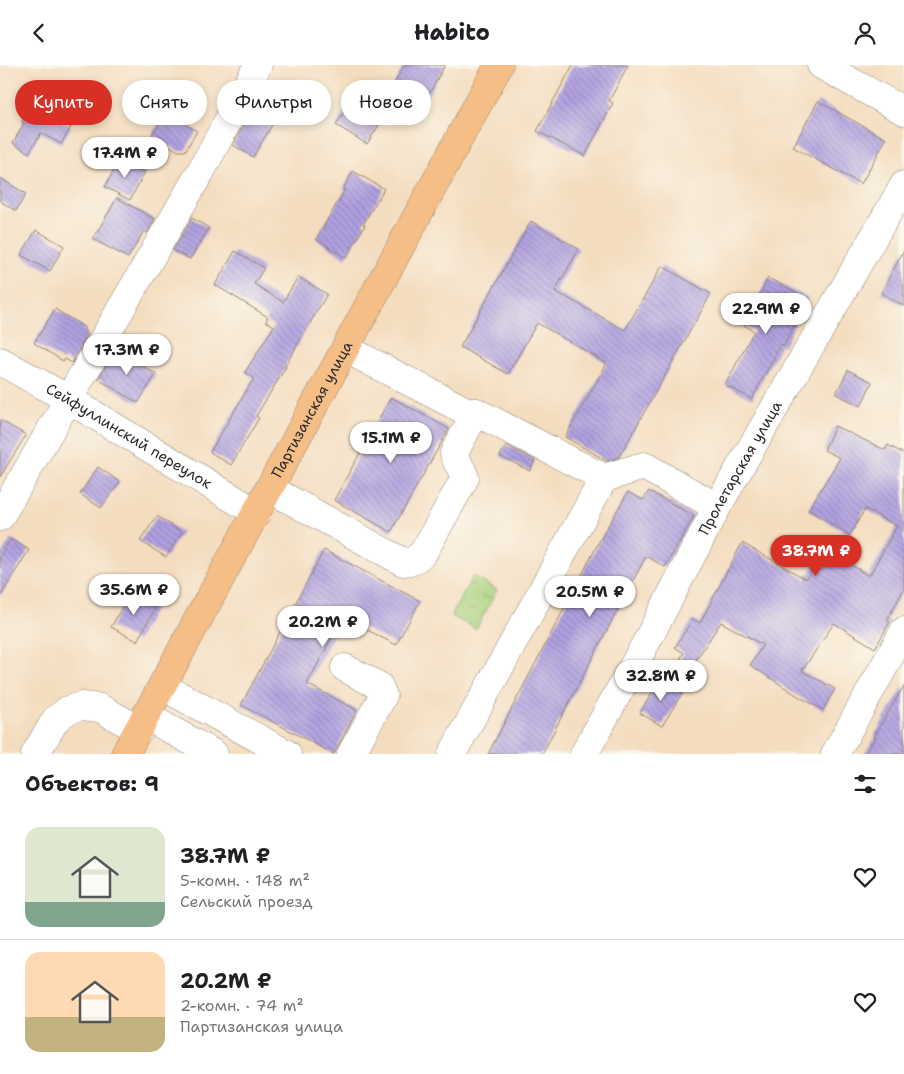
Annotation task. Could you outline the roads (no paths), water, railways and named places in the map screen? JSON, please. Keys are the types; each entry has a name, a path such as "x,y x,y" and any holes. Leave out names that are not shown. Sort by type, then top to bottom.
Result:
{"main road":[{"name":"Партизанская улица","path":"125,754 499,65"}],"street":[{"path":"0,517 201,171 258,65"},
{"path":"821,65 904,111"},
{"name":"Пролетарская улица","path":"584,754 647,641 717,507 904,185"},
{"path":"346,349 468,412 476,412 604,479"},
{"name":"Сейфуллинский переулок","path":"0,361 68,399 257,513"},
{"path":"270,489 403,562 413,561 423,553 465,478 454,455 476,412"},
{"path":"452,754 604,479 644,466 717,507"},
{"path":"835,754 904,631"},
{"path":"345,668 379,686 383,697 352,754"},
{"path":"162,686 287,754"},
{"path":"35,754 56,719 68,710 82,706 100,708 142,723 198,750"}]}
